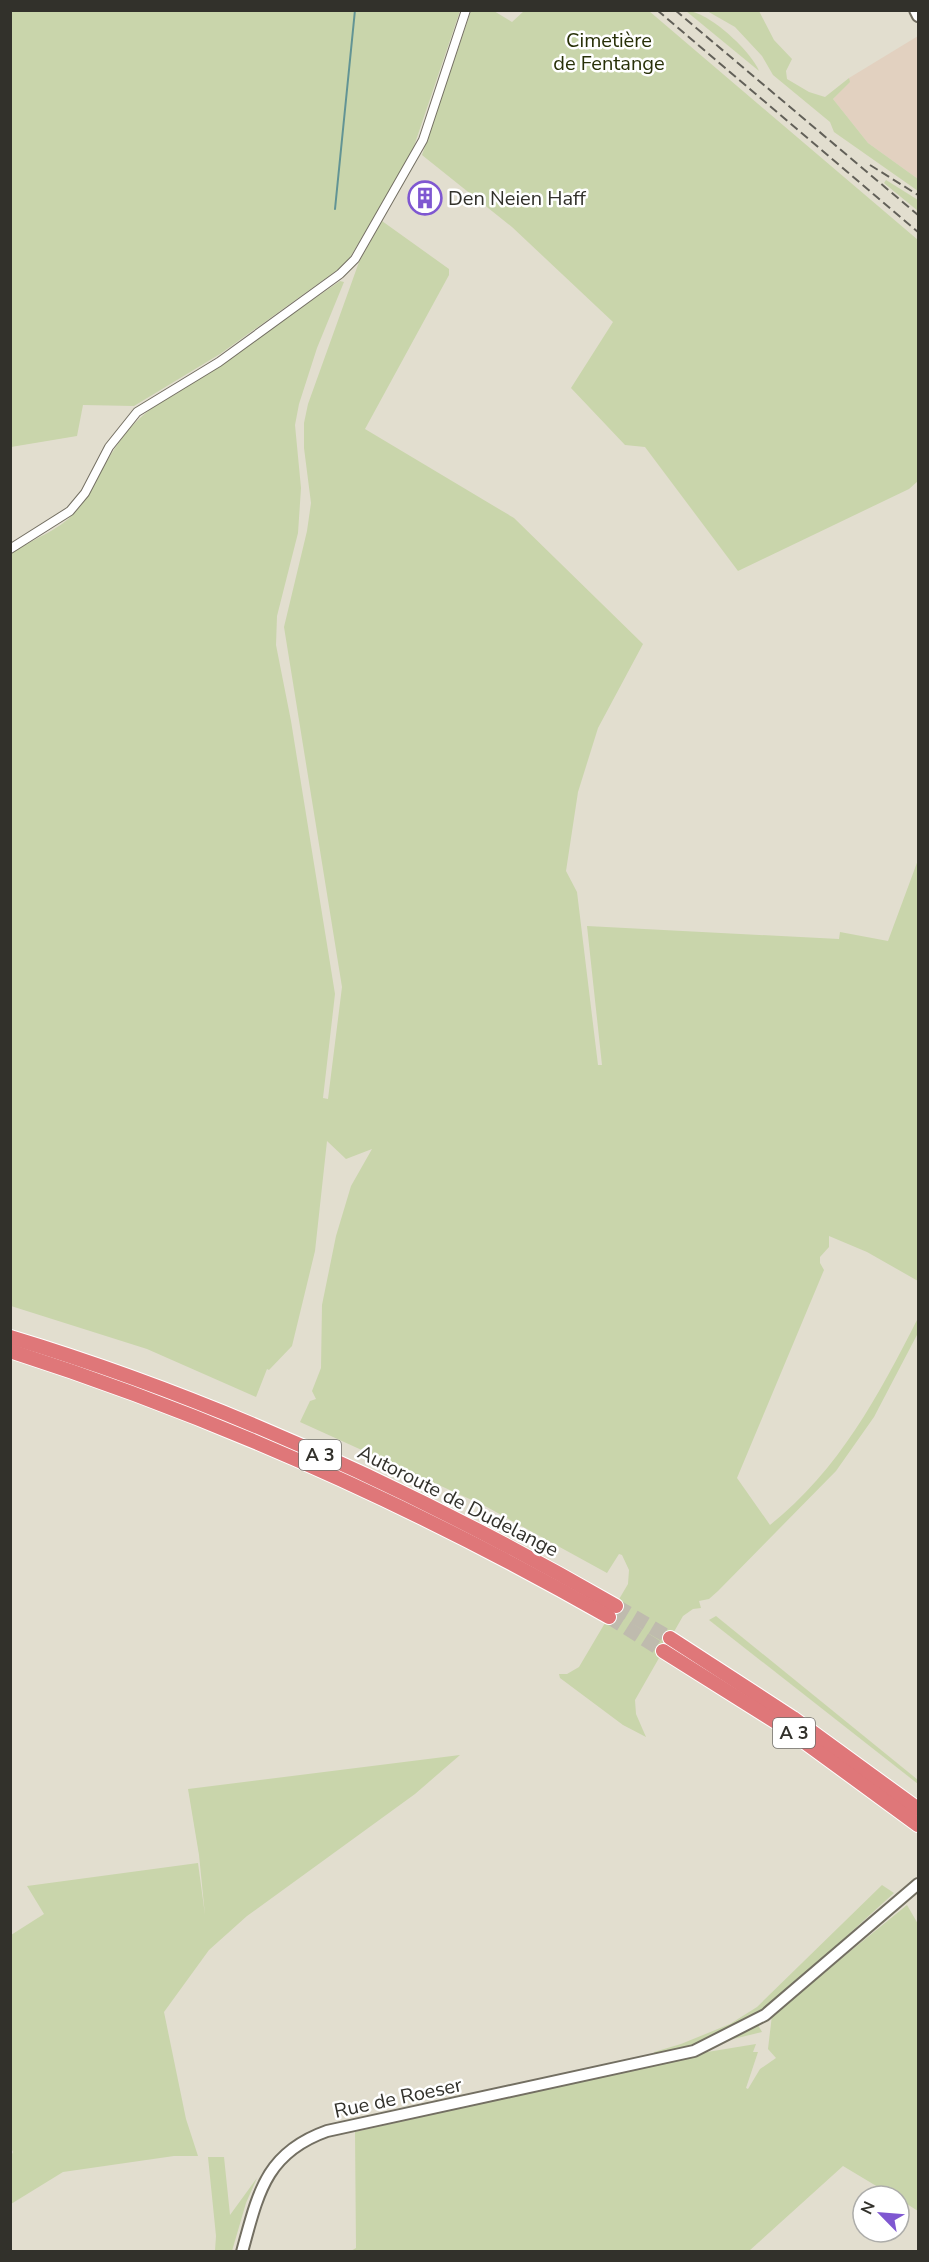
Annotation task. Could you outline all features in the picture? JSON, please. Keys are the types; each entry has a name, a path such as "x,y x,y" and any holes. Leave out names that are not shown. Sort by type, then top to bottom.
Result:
{"highway":[{"name":"Autoroute de Dudelange","path":"10,1337 110,1370 349,1467 492,1537 612,1611 344,1479 188,1413 10,1351"},
{"name":"A 3","path":"918,1809 793,1718 666,1644 918,1825"}],"main road":[{"path":"915,10 918,16"},
{"name":"Rue de Roeser","path":"242,2252 258,2194 270,2170 288,2151 306,2139 327,2131 694,2051 765,2014 918,1884"}],"street":[{"path":"10,549 70,511 85,493 109,447 137,412 219,362 340,274 355,259 423,140 466,10"}],"shaded area":[{"path":"918,36 918,179 868,143 833,99 849,82 849,78"}],"green space":[{"path":"11,11 460,11 411,155 349,259 340,268 220,354 134,406 83,405 77,436 11,447"},
{"name":"Cimetière de Fentange","path":"471,11 494,11 512,22 524,11 649,11 918,240 918,481 909,489 738,571 645,447 625,445 571,388 613,322 512,227 422,155"},
{"path":"686,11 705,17 727,33 747,53 759,71"},
{"path":"707,11 759,11 774,40 792,59 786,71 787,79 809,92 825,97 849,78 850,82 833,99 868,143 918,179 918,191 834,132 830,122 773,75 762,56 735,27"},
{"path":"886,180 918,200 918,211 884,183"},
{"path":"382,221 449,269 449,275 365,429 514,518 643,644 598,728 578,792 566,871 577,892 598,1065 602,1065 587,926 839,939 840,932 888,941 918,860 918,1281 867,1252 829,1236 829,1247 820,1257 824,1270 737,1478 770,1525 795,1503 837,1456 872,1403 918,1318 918,1333 874,1417 836,1471 718,1591 709,1599 699,1601 701,1608 693,1609 683,1616 635,1700 636,1714 646,1737 623,1725 560,1678 559,1674 567,1674 579,1667 628,1584 629,1570 622,1555 619,1554 607,1573 485,1506 300,1422 310,1401 316,1399 312,1391 321,1368 322,1305 336,1236 351,1186 372,1149 346,1159 327,1141 315,1251 292,1346 269,1370 267,1369 256,1397 147,1349 11,1306 10,555 60,525 75,512 122,438 140,418 340,281 344,282 317,348 299,404 295,425 301,488 298,533 277,616 276,645 291,721 335,994 323,1098 328,1099 342,987 284,627 307,531 311,503 304,448 304,423 308,404 359,262"},
{"path":"716,1616 918,1780 918,1784 709,1620"},
{"path":"460,1755 415,1794 247,1916 209,1950 164,2012 186,2119 198,2156 174,2156 63,2172 11,2204 11,2156 13,2152 10,2146 11,1935 44,1914 27,1886 198,1863 205,1915 199,1855 188,1789"},
{"path":"882,1885 894,1893 773,2003 717,2035 655,2058 654,2052 681,2044 730,2024 757,2007"},
{"path":"907,1905 918,1924 918,2211 911,2207 911,2184 873,2184 843,2166 749,2251 349,2252 356,2248 355,2132 701,2053 756,2044 753,2052 758,2052 746,2088 748,2089 760,2069 776,2058 768,2049 772,2015"},
{"path":"758,2025 762,2032 729,2040"},
{"path":"208,2157 224,2157 230,2215 257,2178 246,2203 232,2251 215,2251 216,2236"}],"waterway":[{"path":"335,209 355,10"}],"tunnel":[{"path":"616,1606 670,1638"},
{"path":"609,1617 663,1651"}],"railway":[{"path":"657,10 918,232"},
{"path":"675,10 918,215"},
{"path":"870,165 918,195"}],"place":[{"name":"Den Neien Haff","path":"425,198"}]}
